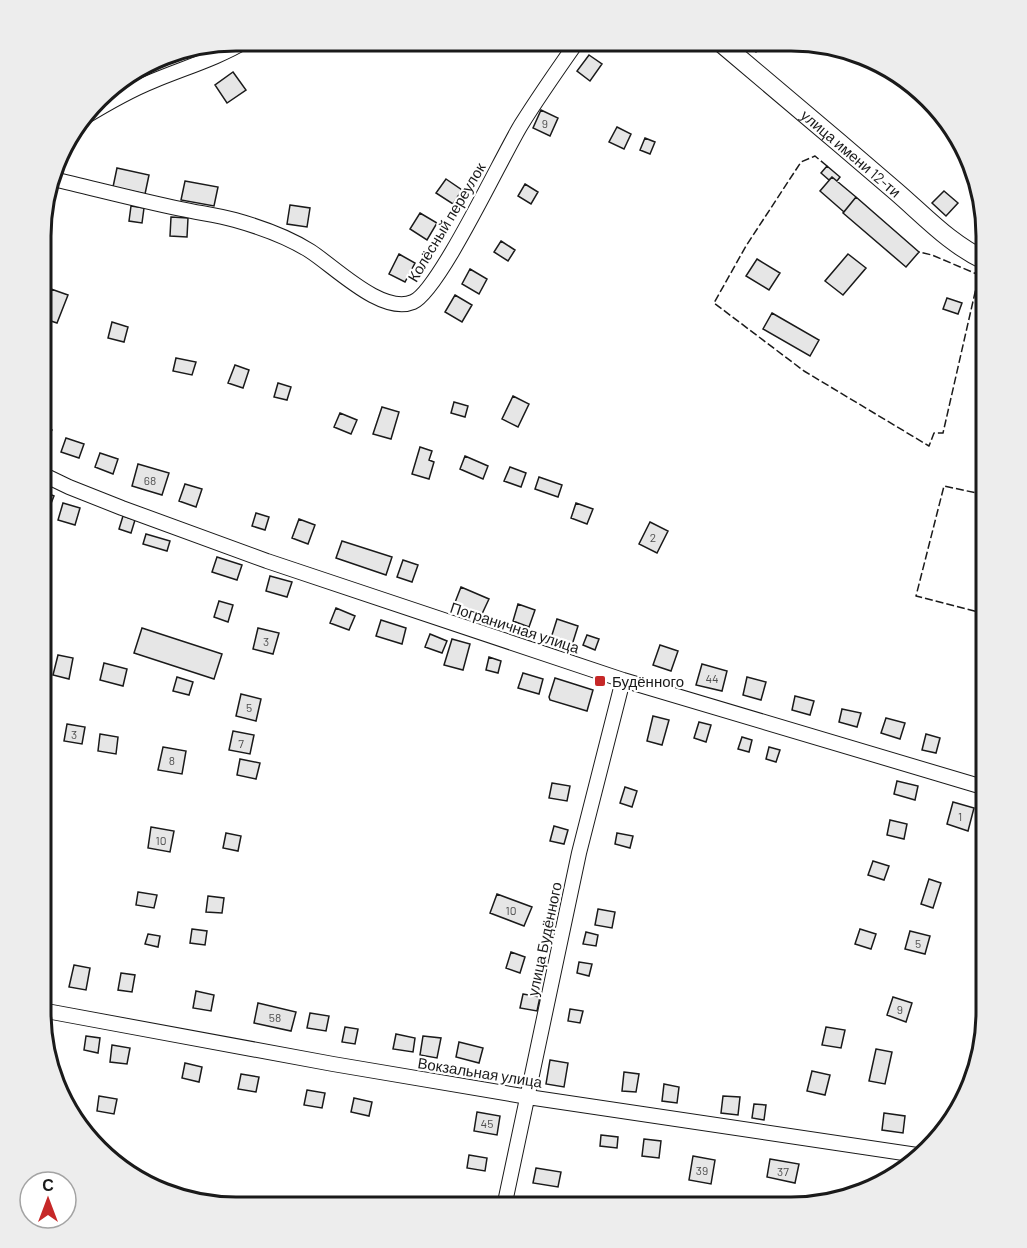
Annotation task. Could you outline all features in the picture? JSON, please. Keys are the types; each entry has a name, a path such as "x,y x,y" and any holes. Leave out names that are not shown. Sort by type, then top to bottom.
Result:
{"main road":[{"name":"улица имени 12-ти","path":"731,51 892,188 944,236 976,256"}],"street":[{"name":"Колёсный переулок","path":"60,181 235,220 281,236 310,251 378,299 403,304 413,302 422,296 435,277 466,226 520,126 571,51"},
{"path":"108,103 150,82 226,52"},
{"name":"Пограничная улица","path":"51,478 122,508 267,561 623,680 976,785"},
{"name":"улица Будённого","path":"506,1197 579,854 623,680"},
{"name":"Вокзальная улица","path":"51,1012 321,1062 910,1154"}],"building":[{"path":"589,55 602,64 590,81 577,71"},
{"path":"233,72 246,90 227,103 215,85"},
{"path":"541,110 558,118 550,136 533,128"},
{"path":"617,127 631,134 624,149 609,142"},
{"path":"645,138 655,142 650,154 640,150"},
{"path":"827,166 840,177 837,181 832,177 829,180 821,173"},
{"path":"117,168 149,175 145,194 113,187"},
{"path":"832,177 856,197 844,212 820,191"},
{"path":"446,179 462,190 453,204 436,193"},
{"path":"185,181 218,187 214,206 181,200"},
{"path":"525,184 538,192 531,204 518,196"},
{"path":"944,191 958,203 946,216 932,203"},
{"path":"856,197 919,252 906,267 843,213"},
{"path":"290,205 310,208 307,227 287,224"},
{"path":"131,206 144,208 142,223 129,221"},
{"path":"420,213 437,223 427,240 410,229"},
{"path":"171,217 188,218 187,237 170,236"},
{"path":"501,241 515,250 508,261 494,252"},
{"path":"399,254 415,263 405,282 389,274"},
{"path":"848,254 866,268 843,295 825,281"},
{"path":"757,259 780,273 769,290 746,276"},
{"path":"470,269 487,279 479,294 462,284"},
{"path":"51,289 68,295 57,323 51,321"},
{"path":"455,295 472,305 462,322 445,312"},
{"path":"947,298 962,303 958,314 943,309"},
{"path":"772,313 819,340 810,356 763,329"},
{"path":"112,322 128,327 124,342 108,338"},
{"path":"176,358 196,362 192,375 173,371"},
{"path":"235,365 249,370 243,388 228,383"},
{"path":"278,383 291,387 287,400 274,397"},
{"path":"513,396 529,404 518,427 502,419"},
{"path":"454,402 468,406 465,417 451,413"},
{"path":"382,407 399,412 391,439 373,434"},
{"path":"340,413 357,420 351,434 334,427"},
{"path":"66,438 84,444 79,458 61,452"},
{"path":"420,447 432,451 429,460 434,462 429,479 412,474"},
{"path":"100,453 118,459 113,474 95,467"},
{"path":"465,456 488,466 483,479 460,469"},
{"path":"138,464 169,473 162,495 132,486"},
{"path":"510,467 526,473 521,487 504,481"},
{"path":"539,477 562,485 558,497 535,489"},
{"path":"185,484 202,489 196,507 179,501"},
{"path":"63,503 80,508 75,525 58,520"},
{"path":"576,503 593,509 587,524 571,518"},
{"path":"256,513 269,517 265,530 252,526"},
{"path":"123,516 135,520 131,533 119,529"},
{"path":"299,519 315,525 308,544 292,538"},
{"path":"650,522 668,531 657,553 639,544"},
{"path":"146,534 170,541 167,551 143,544"},
{"path":"342,541 392,557 386,575 336,558"},
{"path":"217,557 242,565 237,580 212,572"},
{"path":"403,560 418,565 412,582 397,577"},
{"path":"270,576 292,582 287,597 266,591"},
{"path":"461,587 489,599 481,616 454,605"},
{"path":"219,601 233,605 228,622 214,617"},
{"path":"518,604 535,610 529,627 513,621"},
{"path":"336,608 355,616 349,630 330,623"},
{"path":"557,619 578,626 572,645 551,638"},
{"path":"381,620 406,628 402,644 376,636"},
{"path":"142,628 222,654 214,679 134,653"},
{"path":"258,628 279,633 273,654 253,649"},
{"path":"430,634 447,641 442,653 425,647"},
{"path":"587,635 599,639 595,650 583,645"},
{"path":"452,639 470,644 463,670 444,665"},
{"path":"660,645 678,651 671,671 653,665"},
{"path":"58,655 73,658 69,679 53,675"},
{"path":"489,657 501,661 498,673 486,670"},
{"path":"104,663 127,669 123,686 100,680"},
{"path":"702,664 727,671 722,691 696,685"},
{"path":"523,673 543,679 539,694 518,688"},
{"path":"177,677 193,682 189,695 173,691"},
{"path":"747,677 766,682 761,700 743,695"},
{"path":"555,678 593,690 587,711 550,700"},
{"path":"241,694 261,699 256,721 236,716"},
{"path":"795,696 814,701 810,715 792,710"},
{"path":"842,709 861,713 857,727 839,722"},
{"path":"653,716 669,720 662,745 647,741"},
{"path":"886,718 905,723 900,739 881,733"},
{"path":"699,722 711,725 706,742 694,738"},
{"path":"67,724 85,727 82,744 64,741"},
{"path":"233,731 254,735 250,754 229,750"},
{"path":"100,734 118,737 116,754 98,751"},
{"path":"926,734 940,738 936,753 922,750"},
{"path":"742,737 752,740 749,752 738,749"},
{"path":"163,747 186,751 182,774 158,770"},
{"path":"769,747 780,750 776,762 766,759"},
{"path":"240,759 260,763 256,779 237,775"},
{"path":"897,781 918,786 915,800 894,794"},
{"path":"552,783 570,786 567,801 549,798"},
{"path":"625,787 637,791 632,807 620,803"},
{"path":"953,802 974,808 968,831 947,824"},
{"path":"890,820 907,824 904,839 887,835"},
{"path":"554,826 568,830 564,844 550,841"},
{"path":"151,827 174,831 170,852 148,848"},
{"path":"226,833 241,836 238,851 223,848"},
{"path":"617,833 633,836 630,848 615,844"},
{"path":"873,861 889,866 884,880 868,875"},
{"path":"929,879 941,883 933,908 921,904"},
{"path":"138,892 157,895 154,908 136,905"},
{"path":"497,894 532,907 524,926 490,913"},
{"path":"208,896 224,898 222,913 206,912"},
{"path":"598,909 615,912 612,928 595,925"},
{"path":"192,929 207,931 205,945 190,943"},
{"path":"860,929 876,934 871,949 855,944"},
{"path":"910,931 930,936 925,954 905,949"},
{"path":"586,932 598,935 596,946 583,944"},
{"path":"148,934 160,936 158,947 145,944"},
{"path":"511,952 525,957 520,973 506,968"},
{"path":"579,962 592,964 589,976 577,973"},
{"path":"74,965 90,968 86,990 69,987"},
{"path":"121,973 135,975 132,992 118,990"},
{"path":"196,991 214,995 211,1011 193,1008"},
{"path":"523,994 540,997 537,1011 520,1008"},
{"path":"893,997 912,1003 906,1022 887,1015"},
{"path":"258,1003 296,1012 291,1031 254,1023"},
{"path":"570,1009 583,1011 580,1023 568,1021"},
{"path":"310,1013 329,1016 326,1031 307,1028"},
{"path":"345,1027 358,1029 355,1044 342,1042"},
{"path":"826,1027 845,1030 841,1048 822,1045"},
{"path":"396,1034 415,1038 413,1052 393,1049"},
{"path":"86,1036 100,1038 98,1053 84,1050"},
{"path":"423,1036 441,1038 437,1058 420,1055"},
{"path":"459,1042 483,1048 479,1063 456,1057"},
{"path":"112,1045 130,1048 127,1064 110,1062"},
{"path":"876,1049 892,1052 885,1084 869,1081"},
{"path":"550,1060 568,1063 564,1087 546,1084"},
{"path":"185,1063 202,1067 199,1082 182,1078"},
{"path":"812,1071 830,1075 825,1095 807,1091"},
{"path":"624,1072 639,1074 636,1092 622,1091"},
{"path":"241,1074 259,1077 256,1092 238,1089"},
{"path":"664,1084 679,1087 677,1103 662,1101"},
{"path":"307,1090 325,1093 322,1108 304,1105"},
{"path":"99,1096 117,1099 114,1114 97,1111"},
{"path":"723,1096 740,1097 738,1115 721,1113"},
{"path":"354,1098 372,1102 369,1116 351,1112"},
{"path":"754,1104 766,1105 764,1120 752,1118"},
{"path":"477,1112 500,1116 497,1135 474,1131"},
{"path":"884,1113 905,1116 903,1133 882,1130"},
{"path":"601,1135 618,1137 617,1148 600,1146"},
{"path":"644,1139 661,1141 659,1158 642,1156"},
{"path":"469,1155 487,1158 485,1171 467,1168"},
{"path":"693,1156 715,1160 711,1184 689,1180"},
{"path":"770,1159 799,1164 795,1183 767,1177"},
{"path":"536,1168 561,1172 558,1187 533,1183"}],"fence":[{"path":"827,166 815,156 801,162 746,246 714,303 804,371 929,446 934,433 943,433 976,288"},
{"path":"919,252 932,255 976,274"},
{"path":"976,493 944,486 916,596 976,611"}],"place":[{"name":"Будённого","path":"600,681"}]}
